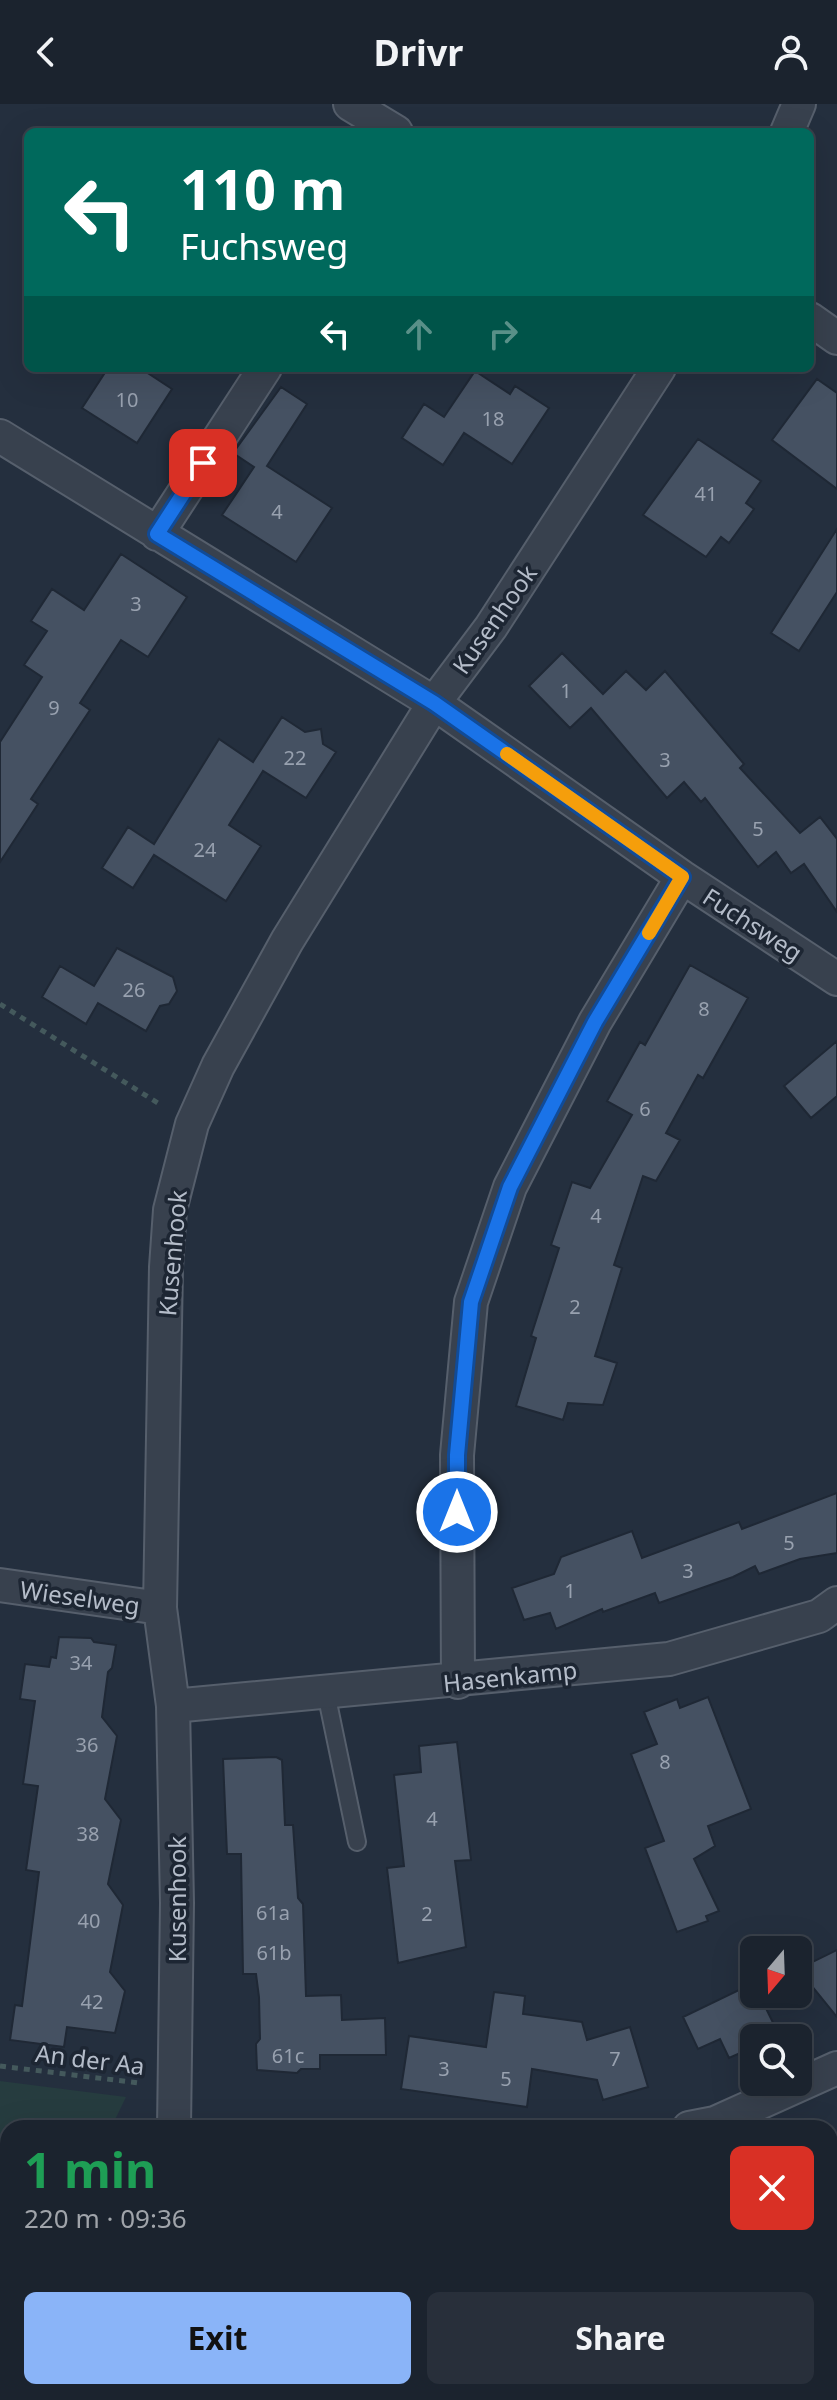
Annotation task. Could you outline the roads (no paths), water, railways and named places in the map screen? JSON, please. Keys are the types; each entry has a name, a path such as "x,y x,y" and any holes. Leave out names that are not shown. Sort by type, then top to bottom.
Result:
{"street":[{"path":"350,104 389,128"},
{"path":"789,128 799,104"},
{"path":"814,322 837,338"},
{"path":"157,534 262,372"},
{"name":"Kusenhook","path":"174,2120 177,1903 173,1706 160,1608 166,1267 170,1210 192,1124 218,1066 287,941 434,703 491,627 656,372"},
{"name":"Fuchsweg","path":"0,436 434,703 682,877 837,979"},
{"path":"458,1682 457,1455 471,1302 510,1187 595,1022 682,877"},
{"name":"Wieselweg","path":"0,1585 160,1608"},
{"name":"Hasenkamp","path":"173,1706 458,1682 669,1659 819,1616 837,1603"},
{"path":"720,2120 837,2068"}],"lane":[{"path":"326,1693 357,1842"}]}
